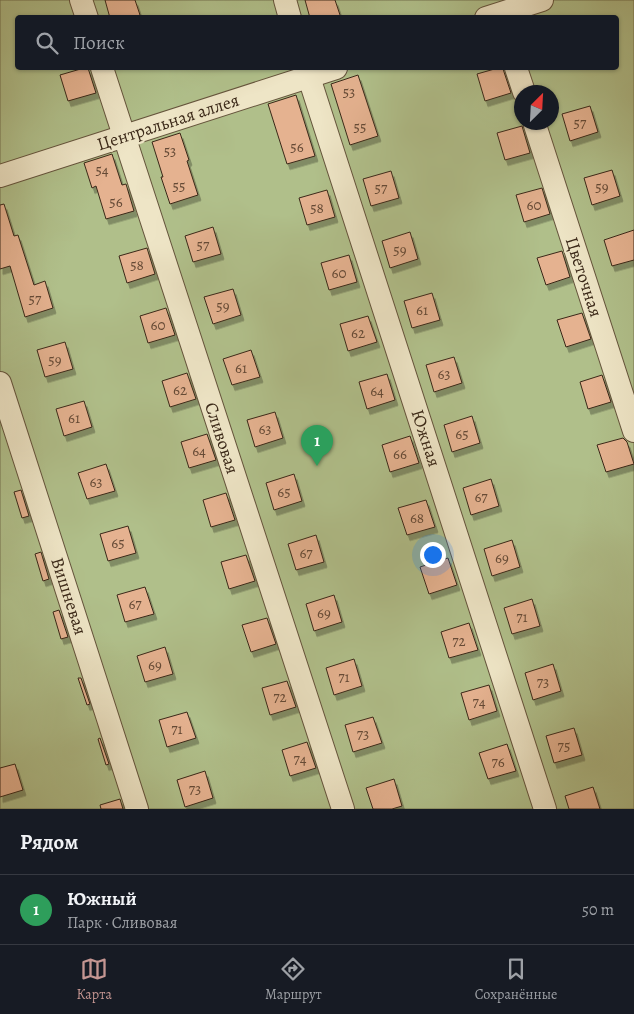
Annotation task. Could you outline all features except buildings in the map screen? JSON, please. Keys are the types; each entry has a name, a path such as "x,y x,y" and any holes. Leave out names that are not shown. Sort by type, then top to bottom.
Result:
{"street":[{"path":"81,0 86,15"},
{"path":"285,0 289,15"},
{"path":"494,12 542,0"},
{"name":"Сливовая","path":"103,70 343,809"},
{"name":"Центральная аллея","path":"0,176 124,136 308,72 322,70"},
{"path":"517,70 522,85"},
{"name":"Южная","path":"308,72 546,809"},
{"name":"Цветочная","path":"537,130 634,431"},
{"name":"Вишневая","path":"0,383 137,809"}],"green space":[{"path":"0,0 634,0 634,809 0,809"}],"place":[{"name":"Южный","path":"317,466"}]}
